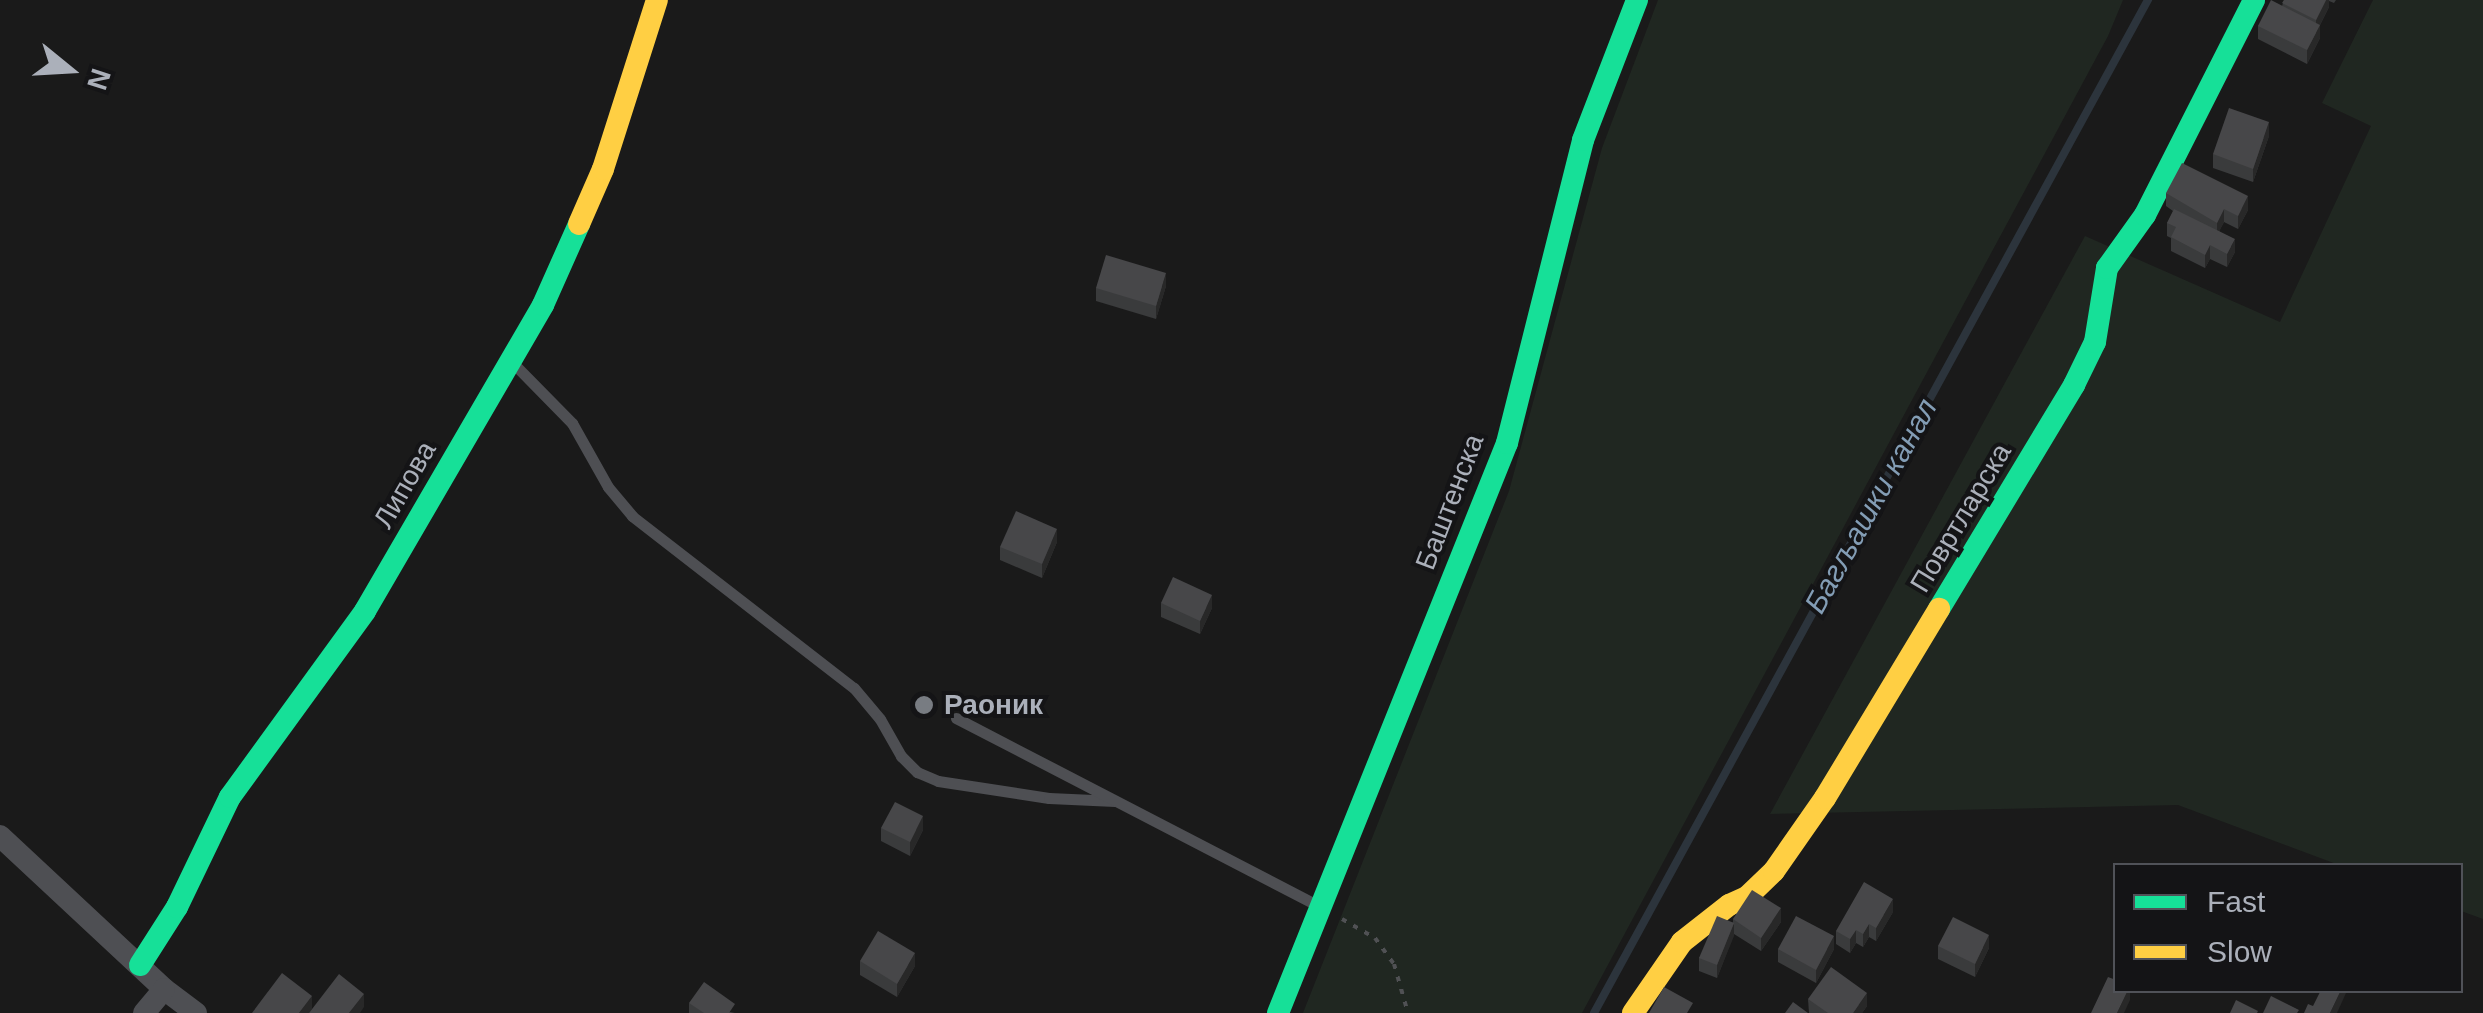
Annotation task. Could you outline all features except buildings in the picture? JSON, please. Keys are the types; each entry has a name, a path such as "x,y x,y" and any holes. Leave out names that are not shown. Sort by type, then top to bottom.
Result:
{"street":[{"name":"Липова","path":"140,965 177,907 230,798 365,611 512,362 584,218 657,0"},
{"name":"Баштенска","path":"1278,1013 1507,443 1583,140 1637,0"},
{"name":"Повртларска","path":"1633,1013 1682,942 1729,905 1747,897 1794,847 1948,598 2074,385 2096,342 2107,268 2146,215 2254,0"},
{"path":"0,836 164,989 196,1013"},
{"path":"144,1013 164,989"}],"lane":[{"path":"512,362 572,423 608,487 632,516 854,688 880,718 900,756 917,772 938,782 965,786 1092,802 1115,801"},
{"path":"956,718 1321,907"}],"path":[{"path":"1321,907 1375,938 1394,964 1408,1013"}],"shaded area":[{"path":"1658,0 2123,0 2108,36 1582,1013 1303,1013 1509,491 1602,148"},
{"path":"2373,0 2483,0 2483,919 2463,912 2463,863 2334,863 2178,805 1770,814 2085,236 2280,322 2371,126 2322,103"}],"waterway":[{"name":"Багљашки канал","path":"1594,1013 2148,0"}],"traffic: fast":[{"path":"1278,1013 1507,443 1583,140 1637,0"},
{"path":"1939,609 2074,385 2095,342 2107,268 2145,215 2254,0"},
{"path":"140,965 177,907 230,797 365,611 543,305 579,224"}],"traffic: slow":[{"path":"579,224 603,169 657,0"},
{"path":"1633,1013 1682,942 1729,905 1747,897 1774,871 1825,798 1939,609"}],"place":[{"name":"Раоник","path":"924,705"}]}
